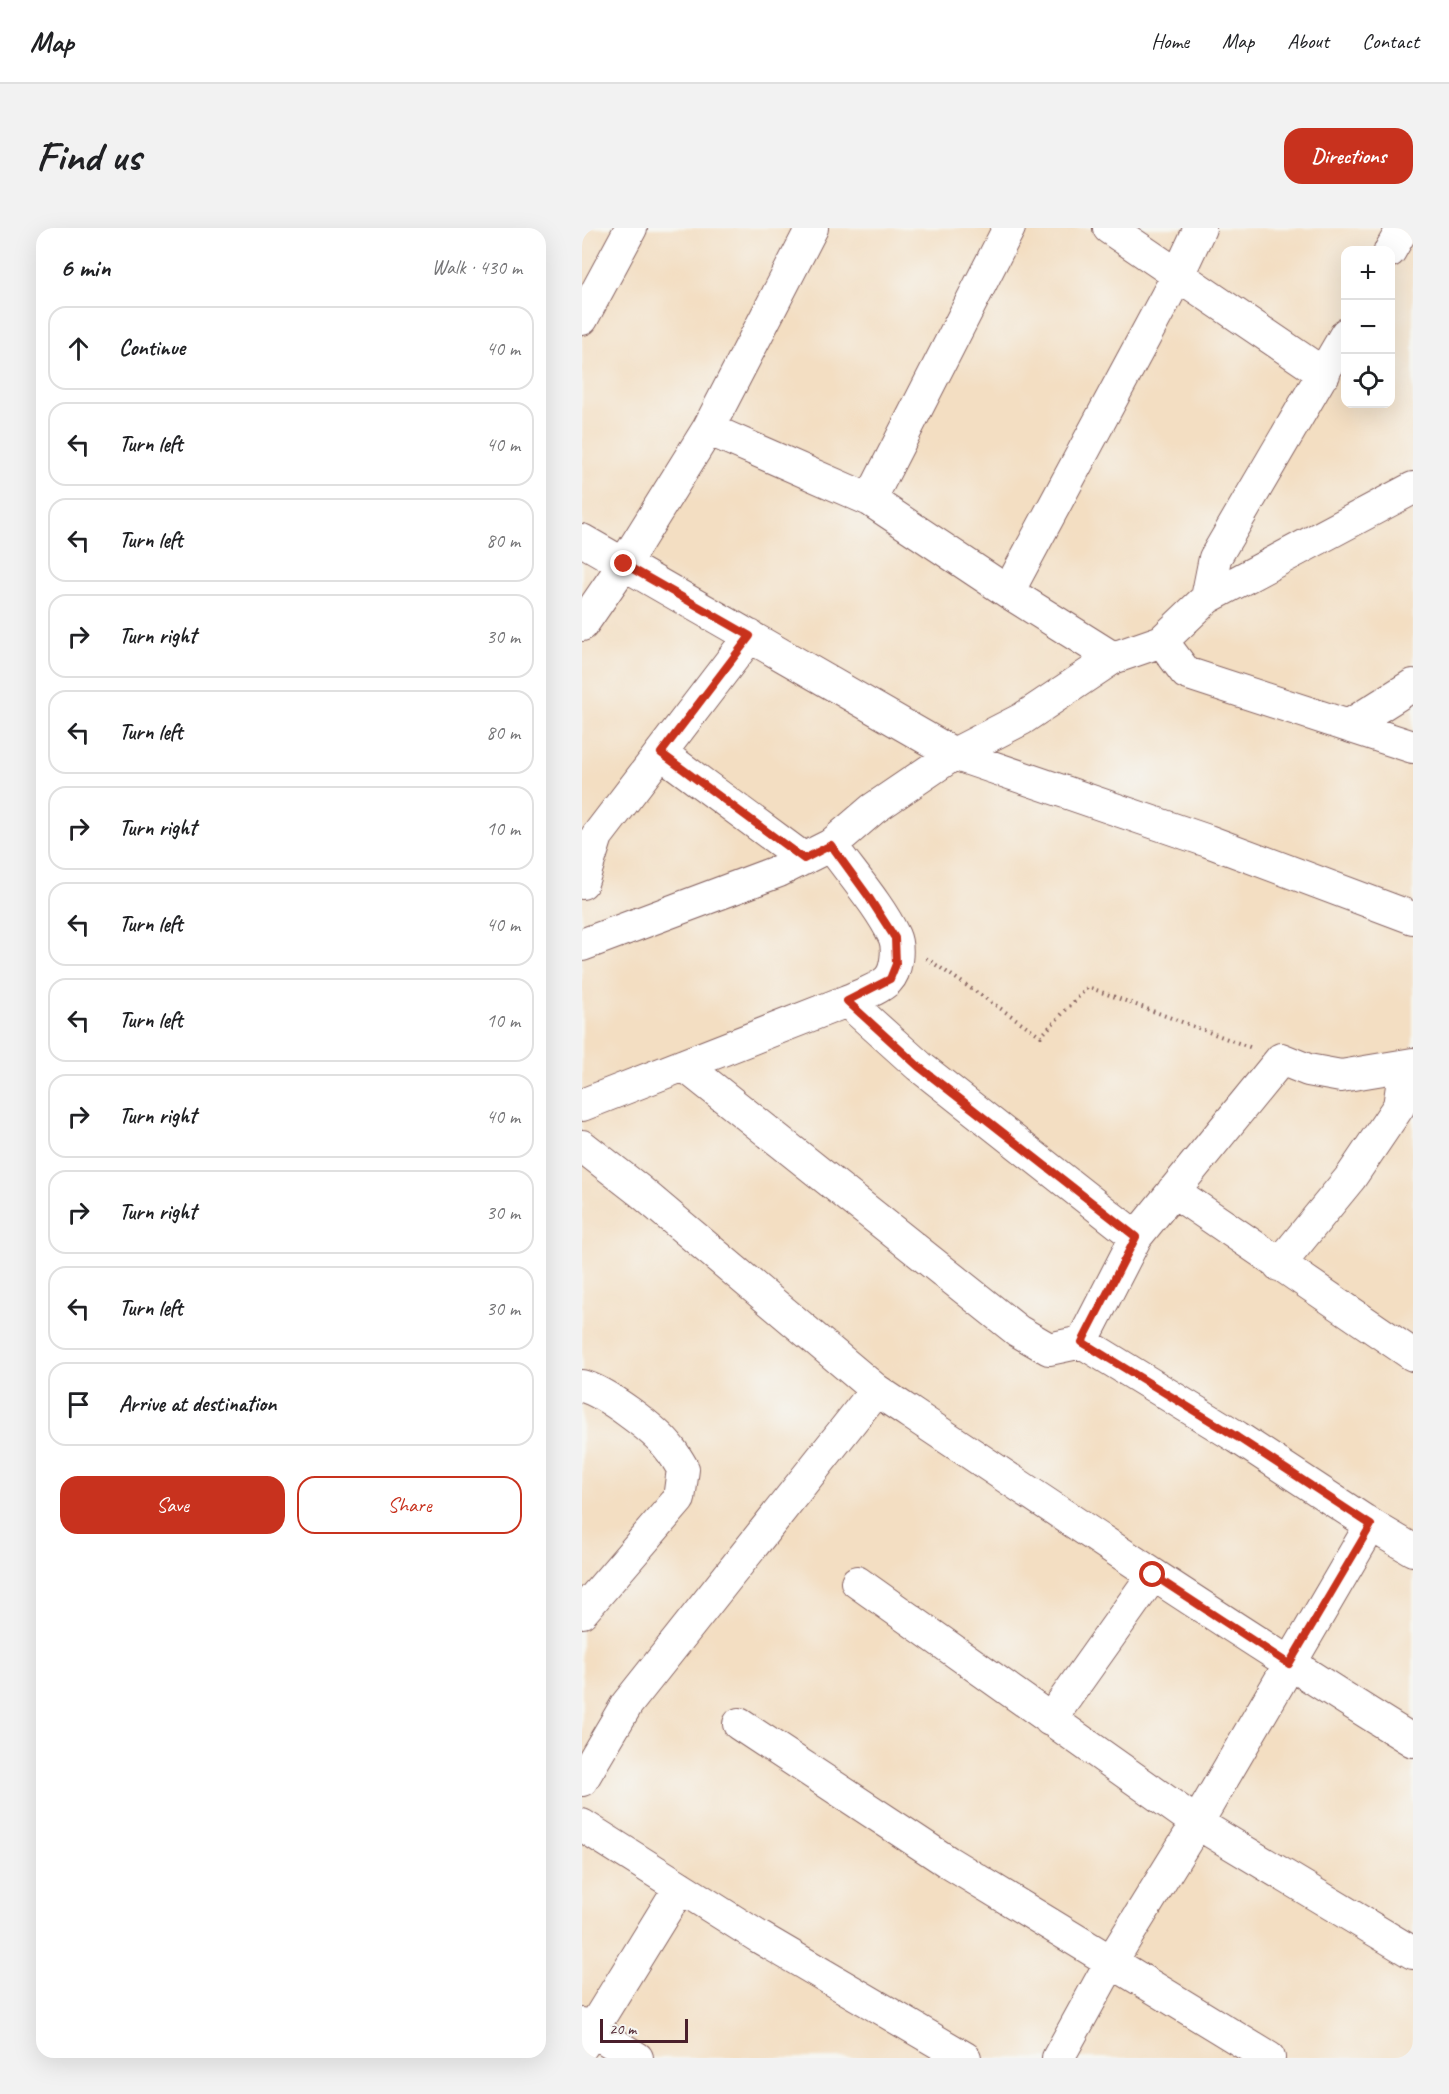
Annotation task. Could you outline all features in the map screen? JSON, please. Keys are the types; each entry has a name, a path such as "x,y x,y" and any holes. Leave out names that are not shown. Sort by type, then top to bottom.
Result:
{"street":[{"path":"582,319 631,228"},
{"path":"582,624 624,564 708,429 812,228"},
{"path":"870,500 1009,228"},
{"path":"1109,228 1324,374"},
{"path":"1008,592 1178,275 1200,228"},
{"path":"1393,246 1403,228"},
{"path":"1207,598 1215,558 1341,343"},
{"path":"708,429 870,500 1008,592 1113,658"},
{"path":"582,945 779,871 817,852 873,809 954,754 1022,719 1113,658 1162,640 1207,598 1413,488"},
{"path":"582,540 954,754 1208,841 1413,918"},
{"path":"582,883 597,836 750,636"},
{"path":"1162,640 1186,673 1413,747"},
{"path":"1348,726 1413,686"},
{"path":"582,1105 847,1001 890,979 896,964 895,938 868,896 817,852 661,753"},
{"path":"847,1001 918,1066 1136,1237"},
{"path":"1082,1342 1136,1237 1281,1059 1308,1070 1341,1076 1409,1065 1399,1106 1351,1178 1279,1265"},
{"path":"684,1065 1018,1331 1049,1349 1082,1342 1237,1437 1413,1550"},
{"path":"582,1146 640,1191 876,1390 1289,1664 1413,1741"},
{"path":"1173,1191 1279,1265 1410,1348"},
{"path":"582,1386 592,1388 634,1416 670,1448 683,1469 679,1499 582,1612"},
{"path":"582,1780 627,1704 876,1390"},
{"path":"1058,2058 1111,1962 1197,1823 1371,1525"},
{"path":"1050,1720 1153,1575"},
{"path":"857,1582 1197,1823 1413,1953"},
{"path":"739,1724 948,1862 1111,1962 1253,2054"},
{"path":"582,1825 759,1937 925,2048 965,2058"},
{"path":"637,2058 585,2034 680,1887"}],"path":[{"path":"895,938 1041,1036 1088,987 1281,1059"}],"route":[{"path":"624,564 750,636 661,753 804,859 831,845 895,938 896,964 890,979 847,1001 918,1066 1136,1237 1082,1342 1237,1437 1371,1525 1289,1664 1153,1575"}]}
